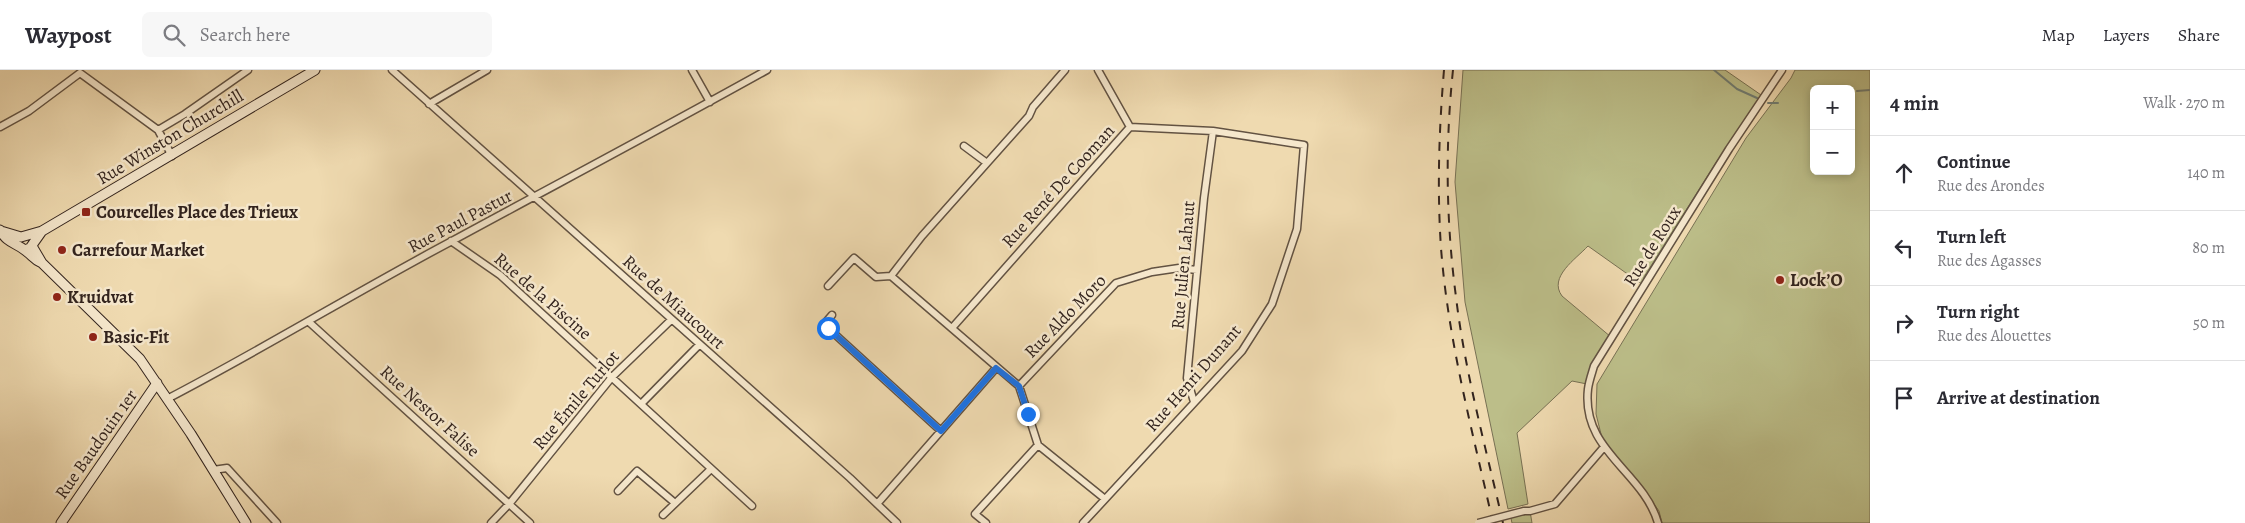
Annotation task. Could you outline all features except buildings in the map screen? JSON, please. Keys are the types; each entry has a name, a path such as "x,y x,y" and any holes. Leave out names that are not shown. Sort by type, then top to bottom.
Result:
{"main road":[{"name":"Rue Winston Churchill","path":"27,244 31,233 42,231 315,70"},
{"path":"0,230 11,244 27,244 33,259 42,263 140,360 157,383 246,523"},
{"name":"Rue Baudouin 1er","path":"62,523 157,383"}],"street":[{"path":"158,130 185,114 248,70"},
{"name":"Rue de Miaucourt","path":"392,70 897,523"},
{"path":"429,104 487,70"},
{"path":"692,70 710,102"},
{"name":"Rue Paul Pastur","path":"167,399 767,70"},
{"path":"891,276 922,236 1029,116 1033,107 1065,70"},
{"path":"1098,70 1130,127"},
{"name":"Rue de Roux","path":"1658,523 1652,507 1638,487 1604,447 1594,431 1588,409 1588,388 1594,366 1729,148 1782,70"},
{"path":"0,127 29,111 81,71 158,130 172,156"},
{"name":"Rue René De Cooman","path":"952,328 1130,127 1213,131 1304,145"},
{"name":"Rue Julien Lahaut","path":"1194,402 1188,378 1197,270 1213,131"},
{"name":"Rue Henri Dunant","path":"1083,523 1242,351 1272,304 1297,230 1304,145"},
{"path":"964,146 987,164"},
{"name":"Rue de la Piscine","path":"451,242 500,274 752,506"},
{"path":"828,286 854,258 876,277 891,276 1019,386 1038,445 1104,500"},
{"name":"Rue Aldo Moro","path":"1019,386 1116,283 1152,272 1179,268 1197,270"},
{"path":"832,315 826,322 828,328 941,431"},
{"name":"Rue Émile Turlot","path":"491,523 510,504 612,376 671,320"},
{"name":"Rue Nestor Falise","path":"308,322 530,523"},
{"path":"642,403 699,345"},
{"path":"877,504 996,368"},
{"path":"986,523 975,514 1038,445"},
{"path":"1478,523 1555,504 1604,447"},
{"path":"213,470 227,468 278,523"},
{"path":"663,515 711,469"},
{"path":"618,491 636,471 676,503"}],"green space":[{"path":"1463,70 1725,70 1764,97 1717,161 1644,277 1643,285 1588,246 1561,275 1558,282 1562,296 1611,337 1587,384 1572,381 1517,433 1528,504 1508,509 1465,302 1455,182"},
{"path":"1795,70 1870,70 1870,523 1662,523 1659,511 1644,490 1603,442 1596,414 1597,384 1746,138"},
{"path":"1530,511 1532,523 1512,523 1510,514"}],"waterway":[{"path":"1714,70 1737,89 1757,98"},
{"path":"1857,91 1870,90"},
{"path":"1768,103 1778,103"}],"railway":[{"path":"1444,70 1439,181 1444,283 1462,387 1493,523"},
{"path":"1453,70 1448,155 1450,240 1453,269 1470,382 1503,523"}],"place":[{"name":"Courcelles Place des Trieux","path":"86,212"},
{"name":"Carrefour Market","path":"62,250"},
{"name":"Lock’O","path":"1780,280"},
{"name":"Kruidvat","path":"57,297"},
{"name":"Basic-Fit","path":"93,337"}],"route":[{"path":"828,328 941,431 996,368 1019,386 1028,414"}]}
